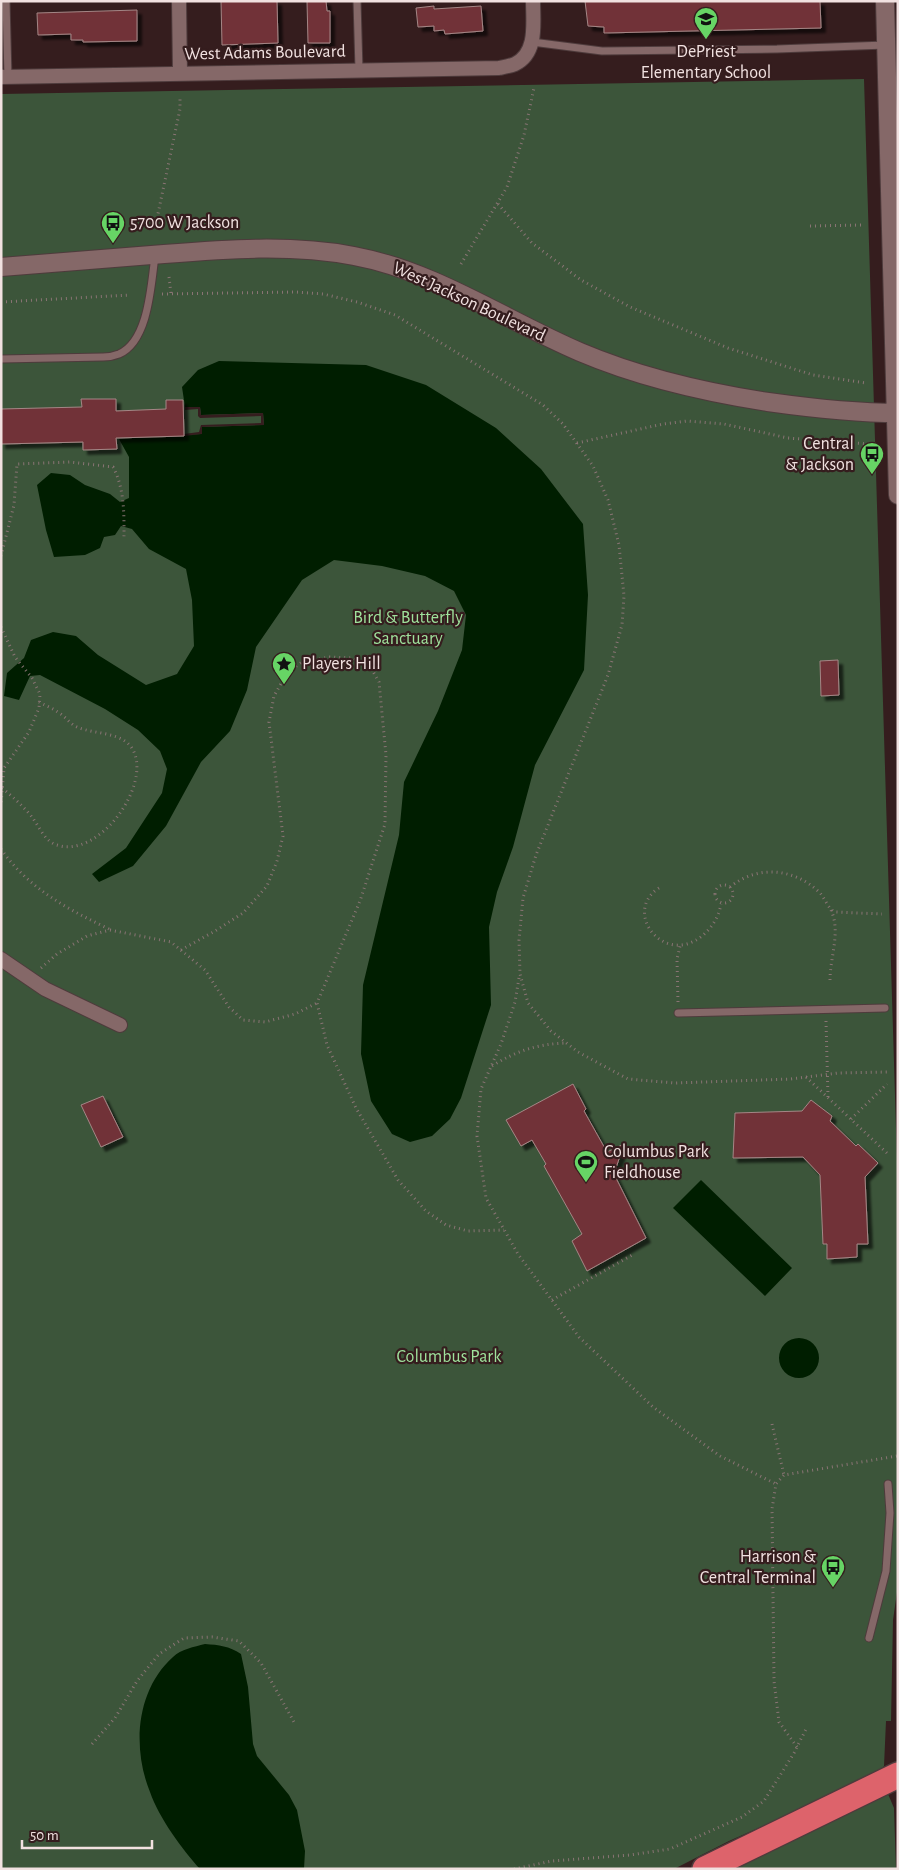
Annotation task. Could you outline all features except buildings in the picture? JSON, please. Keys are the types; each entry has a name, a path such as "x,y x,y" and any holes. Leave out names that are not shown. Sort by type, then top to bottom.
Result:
{"highway":[{"path":"705,1869 898,1775"}],"street":[{"path":"179,1 180,73"},
{"path":"532,42 534,27 533,1"},
{"path":"885,1 893,151 898,495"},
{"name":"West Adams Boulevard","path":"5,77 499,68 515,64 526,56 532,42"},
{"name":"West Jackson Boulevard","path":"1,267 155,254 275,248 314,250 354,256 389,265 425,278 581,353 671,384 735,397 844,412 896,413"},
{"path":"1,959 45,989 120,1025"}],"lane":[{"path":"5,77 6,1"},
{"path":"357,1 359,70"},
{"path":"532,42 602,51 778,49 886,45"},
{"path":"1,359 103,358 118,355 137,339 143,325 155,254"},
{"path":"678,1013 885,1008"},
{"path":"869,1638 886,1571 890,1512 888,1484"}],"path":[{"path":"461,264 507,187 524,135 534,88"},
{"path":"155,228 180,109 180,96"},
{"path":"498,204 532,243 581,280 630,307 738,351 813,375 866,382"},
{"path":"810,226 862,225"},
{"path":"170,277 170,294"},
{"path":"162,294 296,292 323,294 358,302 394,315 543,405 563,424 593,466 608,500 619,544 624,596 622,625 608,675 536,855 523,898 519,940 520,974 515,1002 481,1090 477,1136 486,1198 518,1254 579,1337 653,1407 720,1456 776,1484"},
{"path":"1,302 130,295"},
{"path":"576,443 663,424 688,422 724,424 788,438 868,444"},
{"path":"1,556 14,505 17,464 70,462 113,467 119,478 122,494 124,540"},
{"path":"1,627 15,657 32,678 40,694 39,708 29,732 4,768 1,805"},
{"path":"181,950 243,913 267,886 277,861 282,836 269,722 274,696 287,673 302,662 330,657 353,658 371,668 379,682 386,755 385,824 360,901 317,1003 327,1045 356,1108 398,1180 426,1211 446,1225 468,1231 504,1230"},
{"path":"2,788 16,800 33,819 41,832 54,845 64,847 82,844 97,837 127,804 135,781 134,751 121,738 77,728 58,712 39,702"},
{"path":"1,849 12,865 45,895 74,912 110,930 171,942 204,970 229,1007 243,1020 265,1022 295,1014 317,1003"},
{"path":"730,888 740,879 753,874 779,871 800,878 819,892 833,915 835,938 830,964 830,980"},
{"path":"721,885 730,888 733,893 732,899 727,903 721,904 714,898 714,891 721,885"},
{"path":"659,888 647,898 645,911 647,924 663,943 680,946 694,942 708,931 716,919 721,904"},
{"path":"830,910 882,914"},
{"path":"29,978 57,954 87,936 110,930"},
{"path":"678,1000 677,960 680,946"},
{"path":"520,974 528,1003 551,1031 578,1052 628,1079 675,1083 887,1072"},
{"path":"826,1021 828,1098"},
{"path":"491,1066 512,1053 535,1046 566,1042"},
{"path":"806,1077 890,1156"},
{"path":"851,1119 887,1084"},
{"path":"552,1300 634,1254"},
{"path":"772,1424 784,1475"},
{"path":"797,1747 779,1722 774,1680 771,1536 772,1509 776,1484 784,1475 897,1456"},
{"path":"92,1744 115,1718 137,1680 159,1654 184,1638 212,1637 239,1641 261,1663 294,1722"},
{"path":"514,1869 552,1861 630,1855 670,1849 742,1817 764,1801 806,1730"}],"green space":[{"name":"Columbus Park","path":"864,79 898,1194 898,1585 893,1620 891,1721 886,1721 884,1766 875,1776 729,1841 674,1869 1,1869 1,94"},
{"path":"883,1794 888,1794 894,1808 896,1869 722,1869"}],"shaded area":[{"path":"219,361 366,365 426,385 496,428 541,469 583,524 588,595 584,670 535,765 513,847 497,892 489,927 491,1005 461,1098 450,1119 432,1136 410,1142 392,1134 371,1101 361,1054 363,985 399,835 404,782 438,711 462,650 466,615 454,591 425,576 382,566 334,560 302,580 256,647 247,690 230,731 201,762 166,826 133,866 99,882 92,874 126,848 162,793 167,769 160,751 138,730 105,709 40,675 30,676 19,700 4,696 7,673 24,658 31,640 53,632 76,636 98,655 146,685 177,674 194,646 192,600 186,569 149,549 132,529 121,526 115,535 104,537 100,548 85,555 54,557 46,530 37,485 51,473 70,475 85,485 110,494 120,502 129,498 129,457 119,439 201,434 202,427 264,425 263,413 201,415 200,407 185,407 182,387 198,370"},
{"path":"701,1180 792,1268 765,1296 673,1208"},
{"path":"799,1338 813,1344 819,1358 813,1372 799,1378 785,1372 779,1358 785,1344"},
{"path":"205,1644 224,1646 241,1654 248,1687 253,1744 257,1756 289,1795 297,1810 305,1851 304,1869 200,1869 172,1833 154,1802 144,1775 141,1757 141,1720 145,1703 151,1686 161,1670 176,1654"}],"pier":[{"path":"185,407 200,407 201,415 263,413 264,425 202,427 202,434 184,436 184,434 199,432 201,425 261,423 261,416 200,418 198,416 198,409 185,410"}],"place":[{"name":"DePriest Elementary School","path":"706,40"},
{"name":"5700 W Jackson","path":"113,244"},
{"name":"Central & Jackson","path":"872,475"},
{"name":"Players Hill","path":"284,685"},
{"name":"Columbus Park Fieldhouse","path":"586,1183"},
{"name":"Harrison & Central Terminal","path":"833,1588"}],"park label":[{"name":"Bird & Butterfly Sanctuary","path":"408,628"}]}
